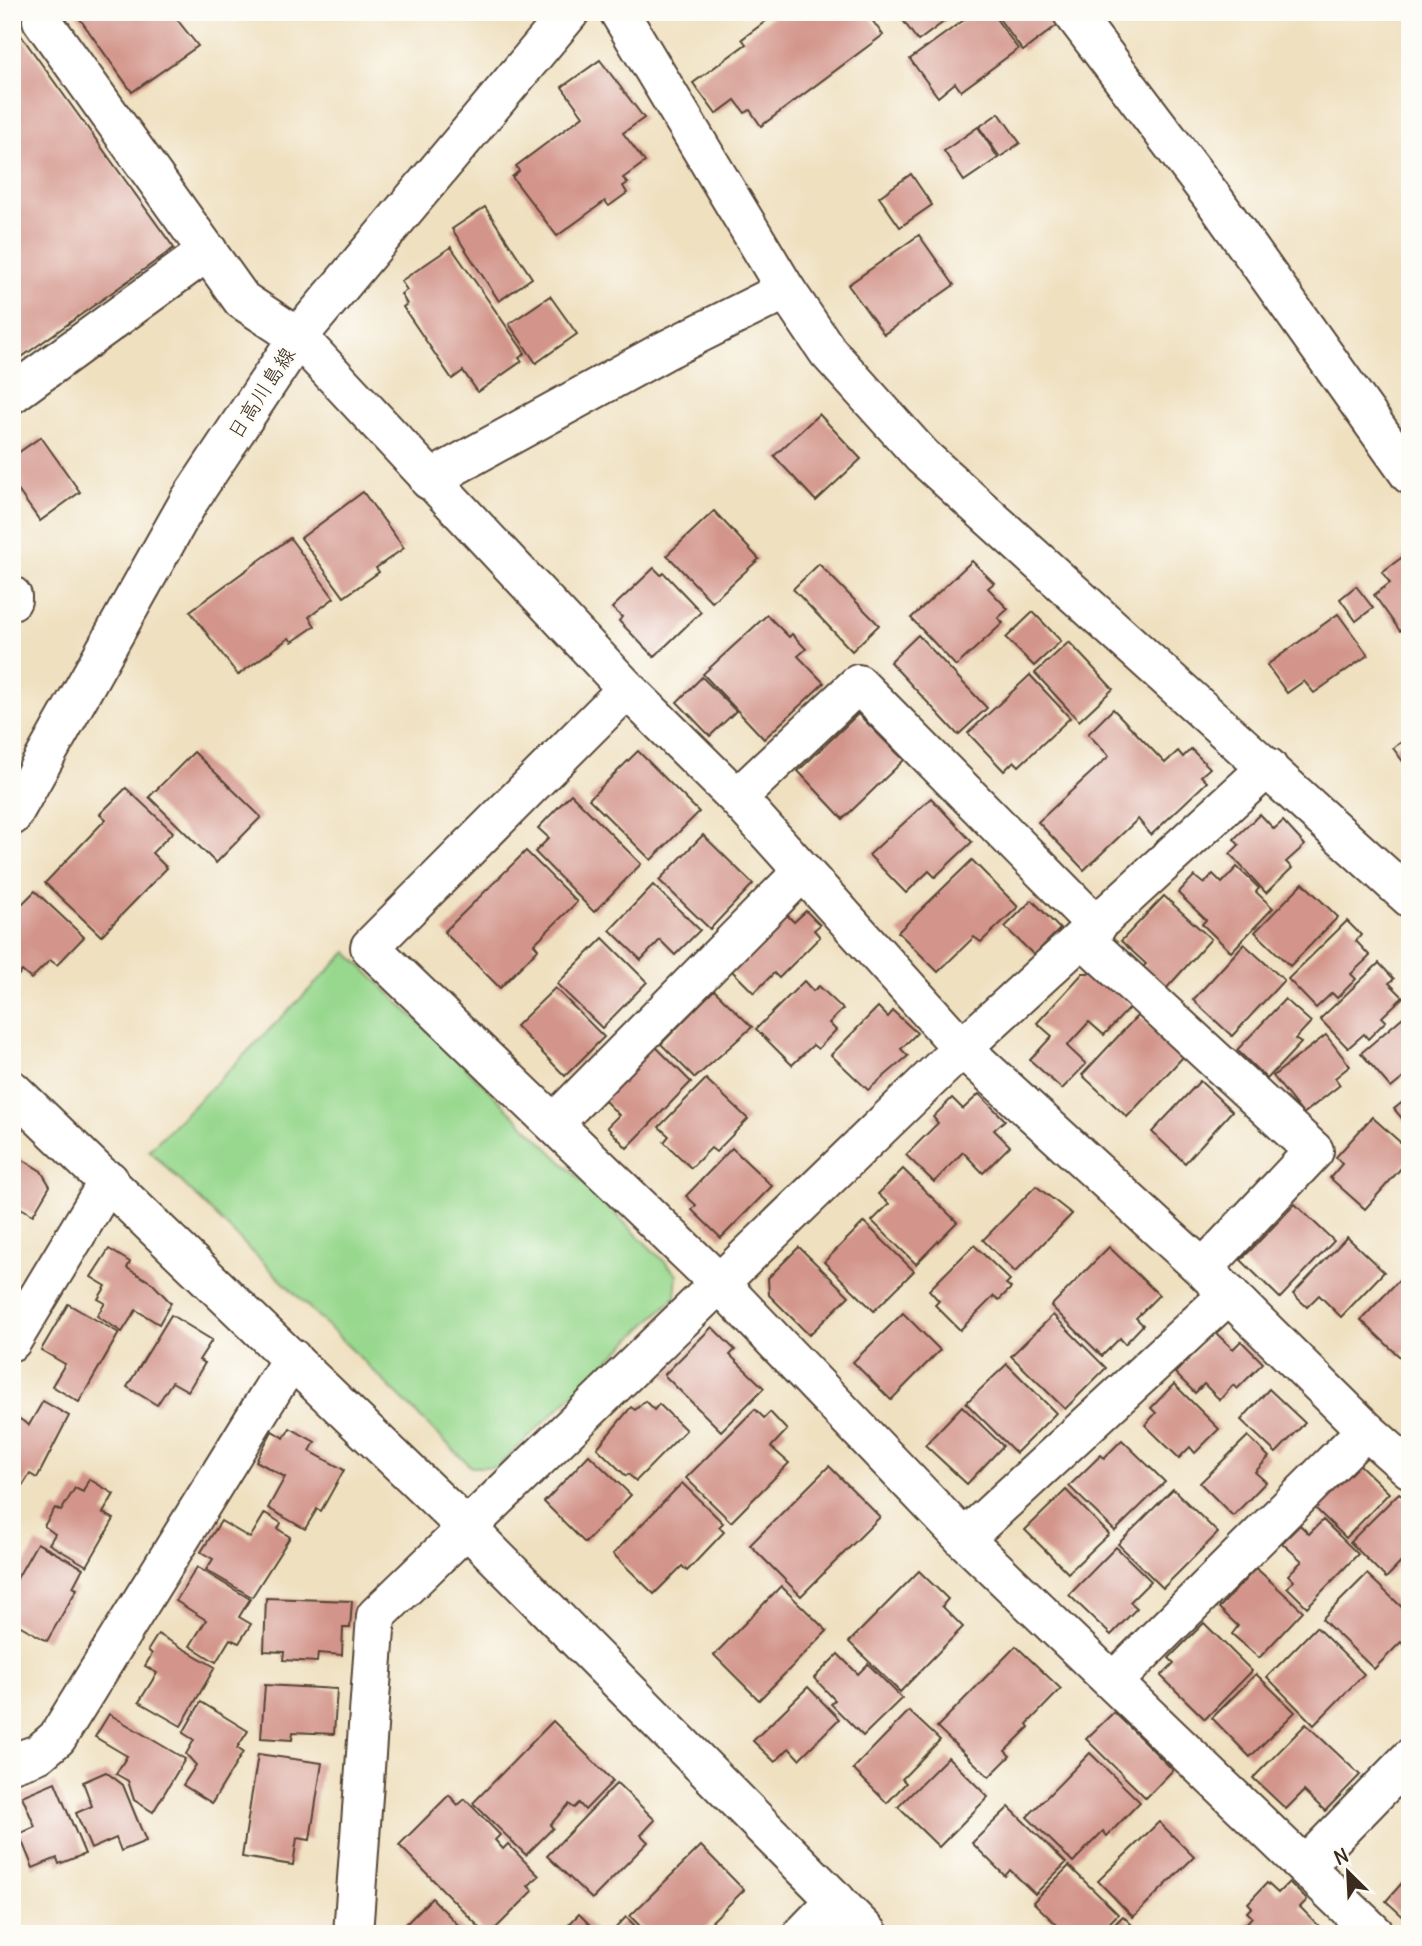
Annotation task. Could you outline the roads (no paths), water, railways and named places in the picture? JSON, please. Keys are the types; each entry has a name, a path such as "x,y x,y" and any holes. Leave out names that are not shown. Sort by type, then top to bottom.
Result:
{"street":[{"name":"日高川島線","path":"12,816 189,501 298,337 570,12"},
{"path":"619,12 786,290 828,352 922,456 1410,898"},
{"path":"1072,12 1216,201 1410,475"},
{"path":"42,20 242,300 298,337 627,689 737,798 962,1048 1216,1281 1366,1430 1410,1469"},
{"path":"12,394 208,251"},
{"path":"429,480 664,351 786,290"},
{"path":"737,798 858,684 1090,932 1314,1151 1216,1281 964,1539"},
{"path":"627,689 370,947 555,1122 720,1284 964,1539 1375,1934"},
{"path":"353,1934 376,1616 962,1048 1268,767"},
{"path":"555,1122 803,871"},
{"path":"12,1090 109,1180 468,1529 869,1934"},
{"path":"12,1341 109,1180"},
{"path":"12,1763 38,1754 57,1738 292,1358"},
{"path":"1114,1681 1366,1430"},
{"path":"1306,1865 1410,1758"},
{"path":"803,1934 836,1900"}]}
